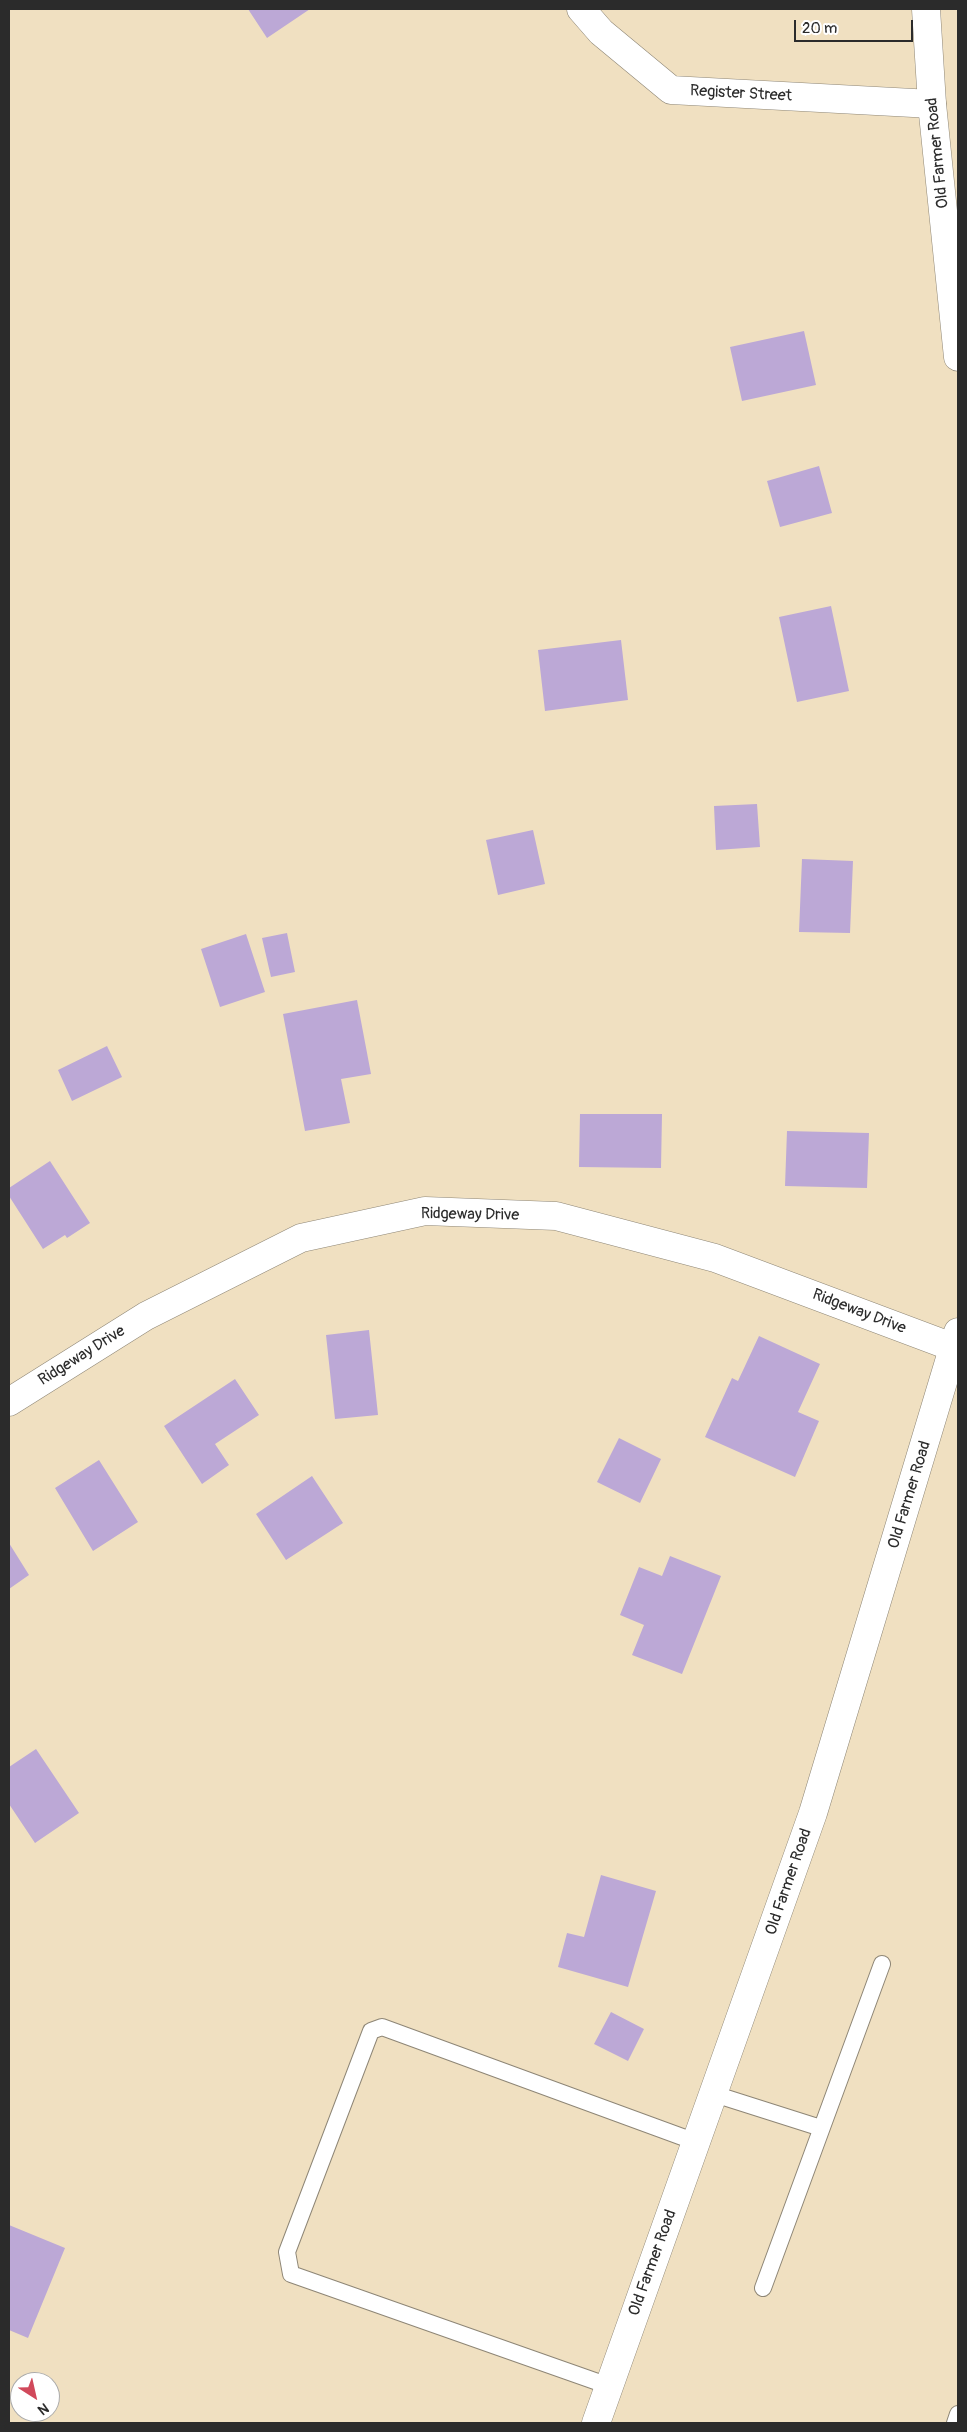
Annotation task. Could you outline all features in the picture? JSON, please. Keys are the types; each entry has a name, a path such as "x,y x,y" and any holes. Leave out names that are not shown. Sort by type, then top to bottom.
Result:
{"street":[{"name":"Register Street","path":"581,9 601,32 671,90 932,104"},
{"name":"Old Farmer Road","path":"926,9 932,104 955,290 958,357"},
{"name":"Ridgeway Drive","path":"9,1402 146,1316 301,1238 425,1211 556,1216 715,1258 956,1340"},
{"name":"Old Farmer Road","path":"596,2423 813,1813 956,1340"}],"lane":[{"path":"763,2288 882,1964"},
{"path":"609,2386 291,2274 287,2252 371,2030 382,2027 696,2142"},
{"path":"714,2094 821,2128"},
{"path":"955,2423 958,2414"}],"building":[{"path":"248,9 310,9 267,38"},
{"path":"804,331 816,385 742,401 730,347"},
{"path":"819,466 832,513 780,527 767,481"},
{"path":"831,606 849,691 797,702 779,617"},
{"path":"621,640 628,700 545,711 538,650"},
{"path":"757,804 760,847 716,850 714,806"},
{"path":"533,830 545,884 498,895 486,840"},
{"path":"802,859 853,861 850,933 799,932"},
{"path":"287,933 295,972 271,977 262,938"},
{"path":"246,934 265,992 220,1007 201,949"},
{"path":"357,1000 371,1074 341,1079 350,1123 305,1131 283,1014"},
{"path":"107,1046 122,1077 72,1101 58,1070"},
{"path":"580,1114 662,1114 661,1168 579,1167"},
{"path":"787,1131 869,1133 867,1188 785,1186"},
{"path":"50,1161 90,1223 67,1238 65,1235 43,1249 9,1196 9,1188"},
{"path":"369,1330 378,1415 335,1419 326,1335"},
{"path":"759,1336 820,1364 798,1412 819,1421 795,1477 705,1437 732,1378 738,1381"},
{"path":"235,1379 259,1415 215,1444 229,1465 202,1484 164,1426"},
{"path":"619,1438 661,1459 640,1503 597,1482"},
{"path":"99,1460 138,1522 93,1551 55,1488"},
{"path":"312,1476 343,1523 286,1560 256,1514"},
{"path":"9,1543 29,1575 9,1589"},
{"path":"670,1556 721,1576 682,1674 632,1655 644,1625 620,1615 639,1567 662,1576"},
{"path":"36,1749 79,1813 35,1843 9,1804 9,1767"},
{"path":"601,1875 656,1891 628,1987 558,1967 567,1933 584,1937"},
{"path":"611,2012 644,2029 628,2061 594,2044"},
{"path":"9,2225 65,2248 28,2338 9,2330"}]}
